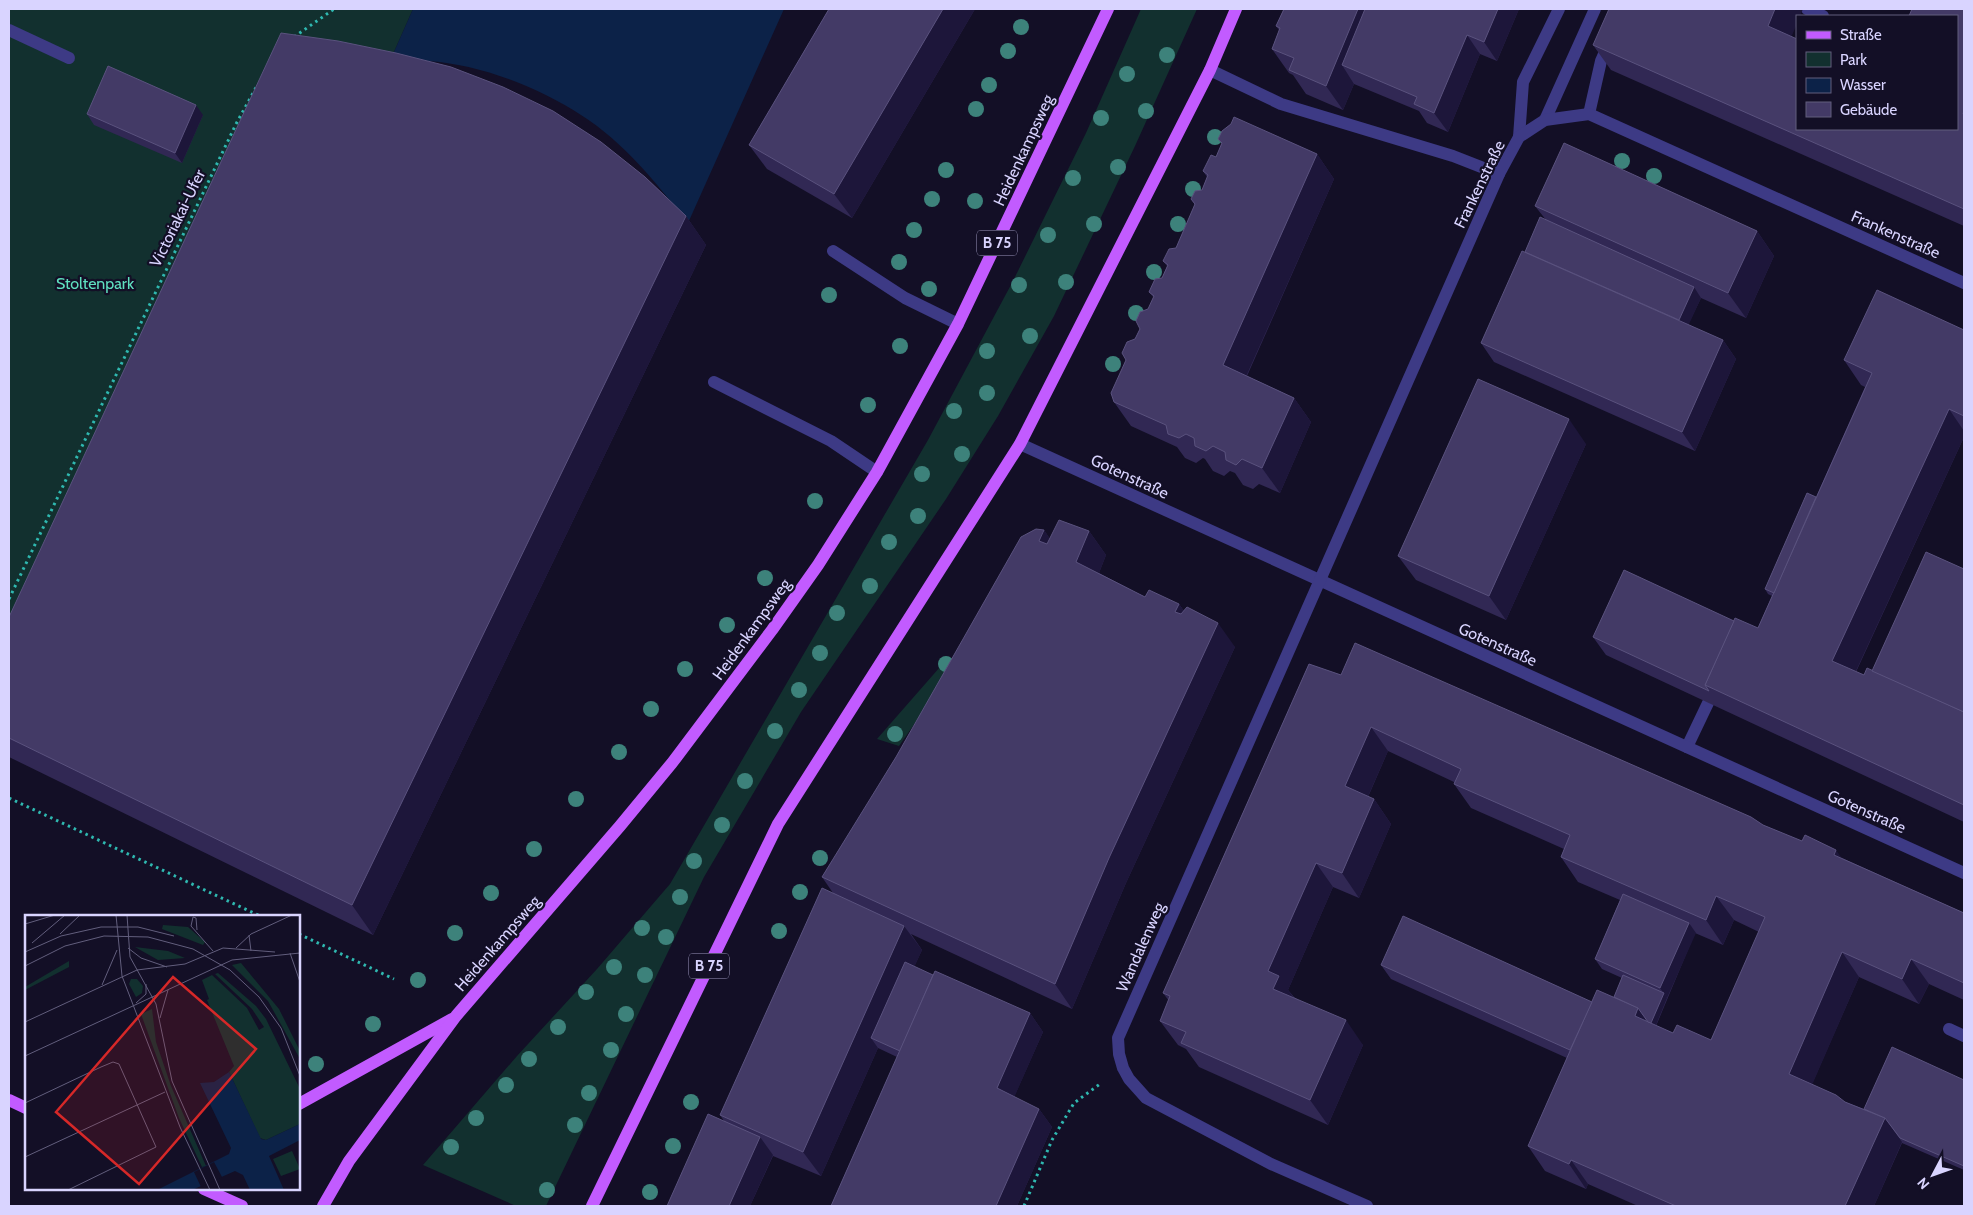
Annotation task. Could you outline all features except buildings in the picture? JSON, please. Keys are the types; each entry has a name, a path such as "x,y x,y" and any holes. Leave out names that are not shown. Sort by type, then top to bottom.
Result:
{"main road":[{"name":"Heidenkampsweg","path":"322,1206 349,1161 456,1016 672,763 772,630 812,573 877,472 958,324 1108,9"},
{"name":"B 75","path":"592,1206 778,824 1020,444 1210,70 1236,9"},
{"path":"300,1103 456,1016"},
{"path":"9,1100 25,1108"},
{"path":"206,1190 242,1206"}],"street":[{"path":"1519,137 1523,82 1559,9"},
{"path":"1544,120 1595,9"},
{"path":"1807,9 1821,15"},
{"path":"9,30 69,58"},
{"path":"1589,114 1601,61 1613,36"},
{"path":"1210,70 1281,104 1453,156 1499,174"},
{"name":"Frankenstraße","path":"1320,581 1499,174 1519,137 1544,120 1589,114 1964,283"},
{"path":"833,251 905,298 958,324"},
{"path":"714,382 831,441 877,472"},
{"name":"Gotenstraße","path":"1020,444 1964,873"},
{"name":"Wandalenweg","path":"1320,581 1118,1038 1119,1054 1129,1079 1146,1098 1271,1164 1367,1206"},
{"path":"1687,747 1708,703"},
{"path":"1949,1029 1964,1036"}],"path":[{"path":"286,42 334,9"},
{"name":"Victoriakai-Ufer","path":"9,599 236,124 259,82"},
{"path":"9,798 258,915"},
{"path":"300,934 394,979"},
{"path":"1024,1206 1052,1140 1074,1103 1123,1068"}],"green space":[{"name":"Stoltenpark","path":"9,9 413,9 390,61 9,652"},
{"path":"1141,9 1197,9 1135,146 1054,316 998,416 946,499 801,712 704,877 546,1206 516,1206 423,1165 670,884 928,440 1013,281 1086,133"},
{"path":"947,659 957,663 899,746 877,739"}],"water":[{"path":"413,9 784,9 688,223 639,164 612,138 581,115 546,95 527,86 467,67 428,61 390,61"}]}
